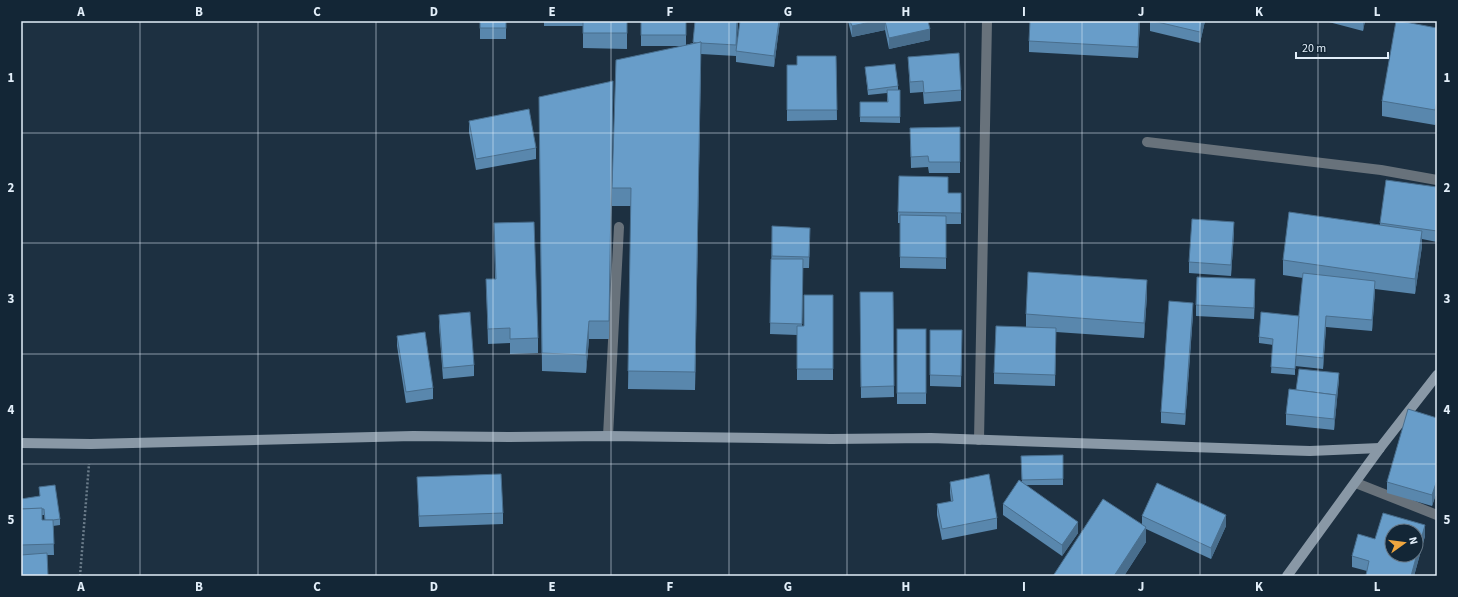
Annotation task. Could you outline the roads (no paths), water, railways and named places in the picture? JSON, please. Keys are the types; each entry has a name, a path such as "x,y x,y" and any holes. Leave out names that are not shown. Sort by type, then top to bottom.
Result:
{"street":[{"path":"979,440 987,21"},
{"path":"1147,142 1381,170 1437,180"},
{"path":"608,436 619,227"},
{"path":"1287,576 1380,448 1434,385 1437,375"},
{"path":"21,443 91,444 367,437 608,436 831,439 931,438 1310,451 1380,448"},
{"path":"1356,483 1437,515"}]}
